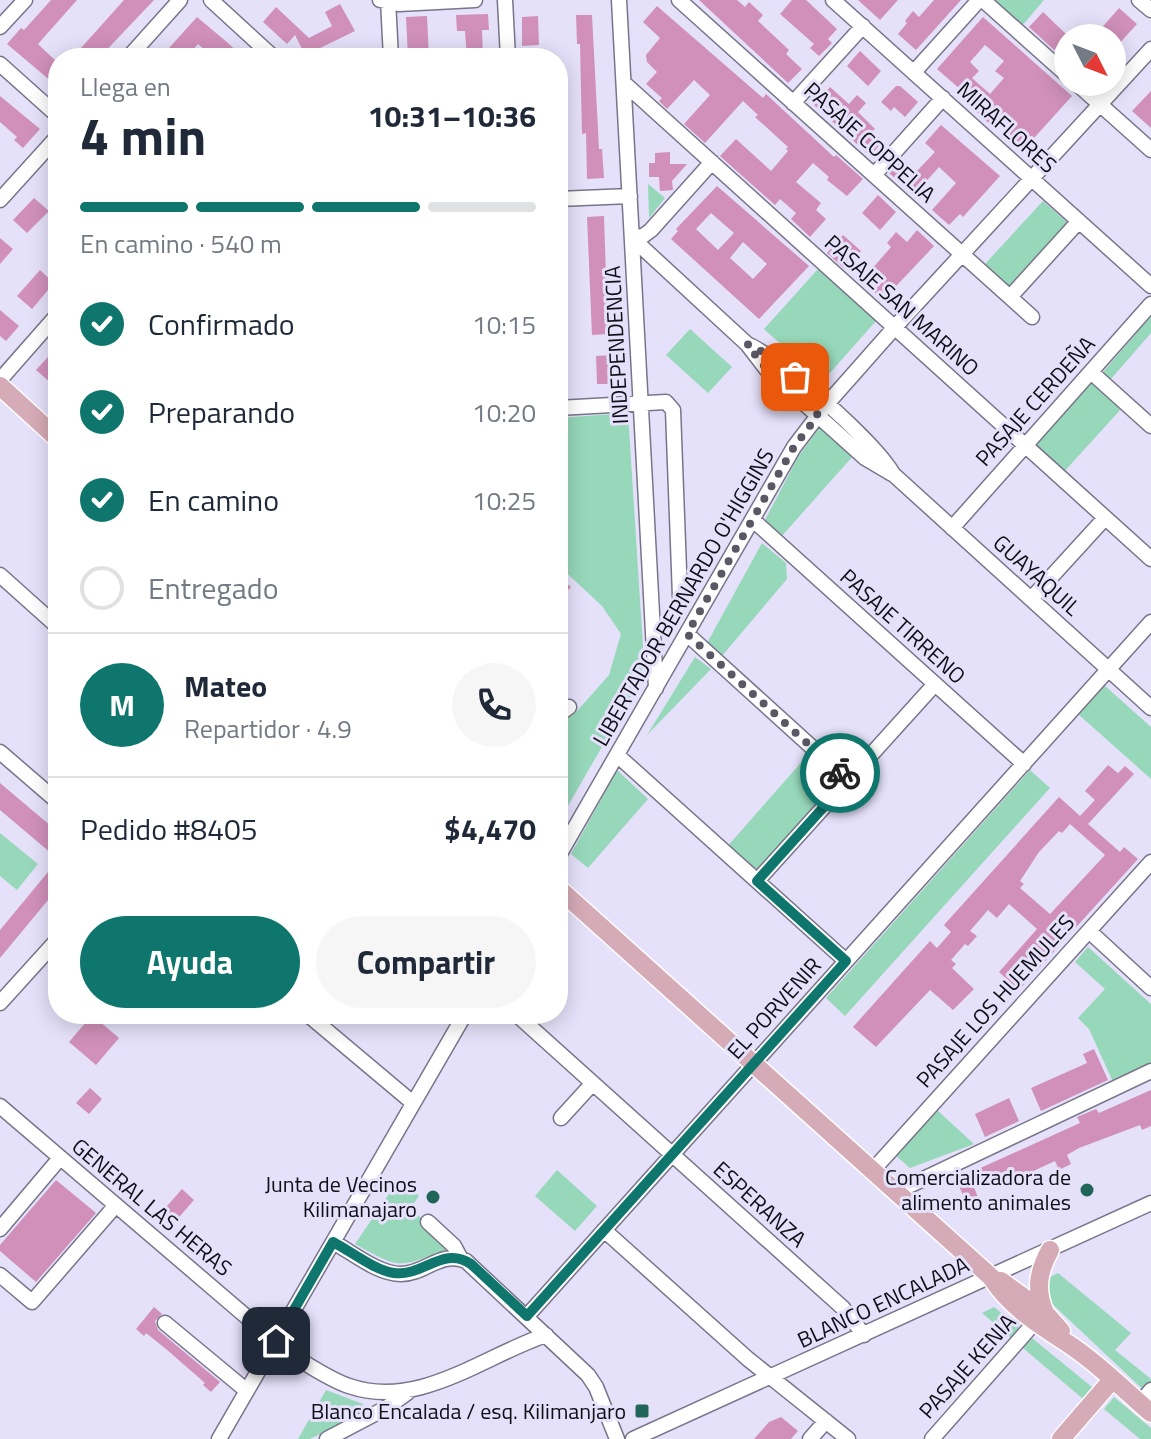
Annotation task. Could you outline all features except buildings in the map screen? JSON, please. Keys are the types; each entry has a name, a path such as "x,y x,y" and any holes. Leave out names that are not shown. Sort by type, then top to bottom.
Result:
{"main road":[{"path":"0,386 48,430"},
{"path":"568,897 991,1277 1014,1289 1040,1318 1112,1380 1147,1402"},
{"path":"1040,1318 1038,1286 1042,1266 1050,1250"},
{"path":"1061,1439 1112,1380"}],"street":[{"path":"0,27 25,0"},
{"path":"137,48 180,0"},
{"path":"211,0 263,48"},
{"path":"390,48 385,1 475,0"},
{"path":"505,0 507,48"},
{"name":"INDEPENDENCIA","path":"619,0 656,688"},
{"name":"PASAJE COPPELIA","path":"679,0 1032,317"},
{"name":"MIRAFLORES","path":"833,0 1151,286"},
{"path":"914,72 981,0 1054,64"},
{"path":"1139,0 1151,10"},
{"path":"793,103 863,26"},
{"name":"LIBERTADOR BERNARDO O'HIGGINS","path":"568,840 794,447 822,410 895,327 1151,49"},
{"path":"0,64 48,107"},
{"name":"PASAJE SAN MARINO","path":"624,83 1151,559"},
{"path":"1090,96 1151,150"},
{"path":"874,175 943,98"},
{"path":"0,200 48,147"},
{"path":"632,238 643,236 651,230 712,162"},
{"path":"568,199 630,196"},
{"path":"1010,297 1079,221"},
{"name":"GUAYAQUIL","path":"632,238 747,344 777,361 872,463 893,474 1151,708"},
{"name":"PASAJE CERDEÑA","path":"952,528 1151,304"},
{"path":"0,380 48,325"},
{"path":"1091,372 1151,426"},
{"path":"568,407 666,402 673,410 680,597"},
{"path":"1031,599 1105,518"},
{"name":"PASAJE TIRRENO","path":"753,520 1024,764"},
{"path":"0,575 48,618"},
{"name":"EL PORVENIR","path":"527,1316 1151,622"},
{"path":"687,634 848,780"},
{"path":"757,881 935,684"},
{"path":"0,752 48,793"},
{"path":"617,755 846,961"},
{"name":"PASAJE LOS HUEMULES","path":"873,1170 1151,862"},
{"path":"1089,931 1151,988"},
{"path":"0,1003 48,950"},
{"path":"319,1024 413,1103"},
{"path":"219,1439 459,1024"},
{"name":"ESPERANZA","path":"527,1024 843,1308 864,1335"},
{"path":"896,1192 1151,1071"},
{"path":"561,1118 593,1083"},
{"name":"GENERAL LAS HERAS","path":"0,1106 276,1341"},
{"path":"0,1229 60,1158"},
{"name":"BLANCO ENCALADA","path":"633,1439 1151,1203"},
{"path":"0,1275 32,1302 116,1205"},
{"path":"428,1222 454,1246 461,1259"},
{"path":"604,1230 748,1359 848,1439"},
{"path":"333,1242 393,1273 412,1272 443,1258 461,1259 471,1264 592,1381 617,1439"},
{"name":"PASAJE KENIA","path":"932,1439 1040,1318"},
{"path":"165,1323 247,1391"},
{"path":"327,1439 386,1408 411,1390 546,1335"},
{"path":"276,1341 290,1354 346,1385 379,1392 411,1390"},
{"path":"810,1439 826,1421"}],"green space":[{"path":"991,0 1044,0 1021,27"},
{"path":"648,184 665,198 649,218"},
{"path":"1043,201 1070,225 1012,289 985,264"},
{"path":"818,269 876,321 822,382 764,329"},
{"path":"1151,316 1151,333 1111,379 1103,372"},
{"path":"690,329 732,367 708,393 666,355"},
{"path":"1093,381 1122,408 1062,474 1033,448"},
{"path":"628,413 644,662 637,686 568,806 568,716 578,710 609,675 621,634 602,606 568,574 568,417"},
{"path":"820,427 853,456 781,537 764,522 798,457"},
{"path":"762,543 786,563 787,579 722,656 707,643"},
{"path":"695,657 711,669 647,735"},
{"path":"1104,685 1151,727 1151,779 1078,714"},
{"path":"806,757 836,782 756,875 726,848"},
{"path":"617,770 648,799 588,868 571,854"},
{"path":"1030,770 1050,788 845,1016 826,998"},
{"path":"0,833 38,864 17,890 0,876"},
{"path":"1088,947 1151,1004 1151,1064 1113,1082 1089,1029 1078,1018 1105,989 1075,962"},
{"path":"937,1110 974,1144 910,1168 895,1155"},
{"path":"557,1170 597,1206 575,1231 535,1196"},
{"path":"399,1179 419,1196 410,1208 448,1242 445,1251 417,1261 399,1263 355,1244"},
{"path":"1058,1273 1131,1333 1115,1350 1151,1379 1151,1397 1047,1299 1048,1278"},
{"path":"994,1307 1092,1387 1083,1399 982,1313"},
{"path":"326,1390 363,1404 361,1413 310,1439 298,1439"},
{"path":"1114,1397 1151,1428 1151,1439 1140,1439 1104,1409"}],"way so far":[{"path":"795,377 771,356 747,344 756,358 818,415 794,447 687,634 840,773"}],"place":[{"name":"Comercializadora de alimento animales","path":"1087,1190"},
{"name":"Junta de Vecinos Kilimanajaro","path":"433,1197"},
{"name":"Blanco Encalada / esq. Kilimanjaro","path":"642,1411"}],"route":[{"path":"276,1341 333,1242 393,1273 412,1272 443,1258 461,1259 471,1264 527,1316 846,961 757,881 848,780 840,773"}]}
